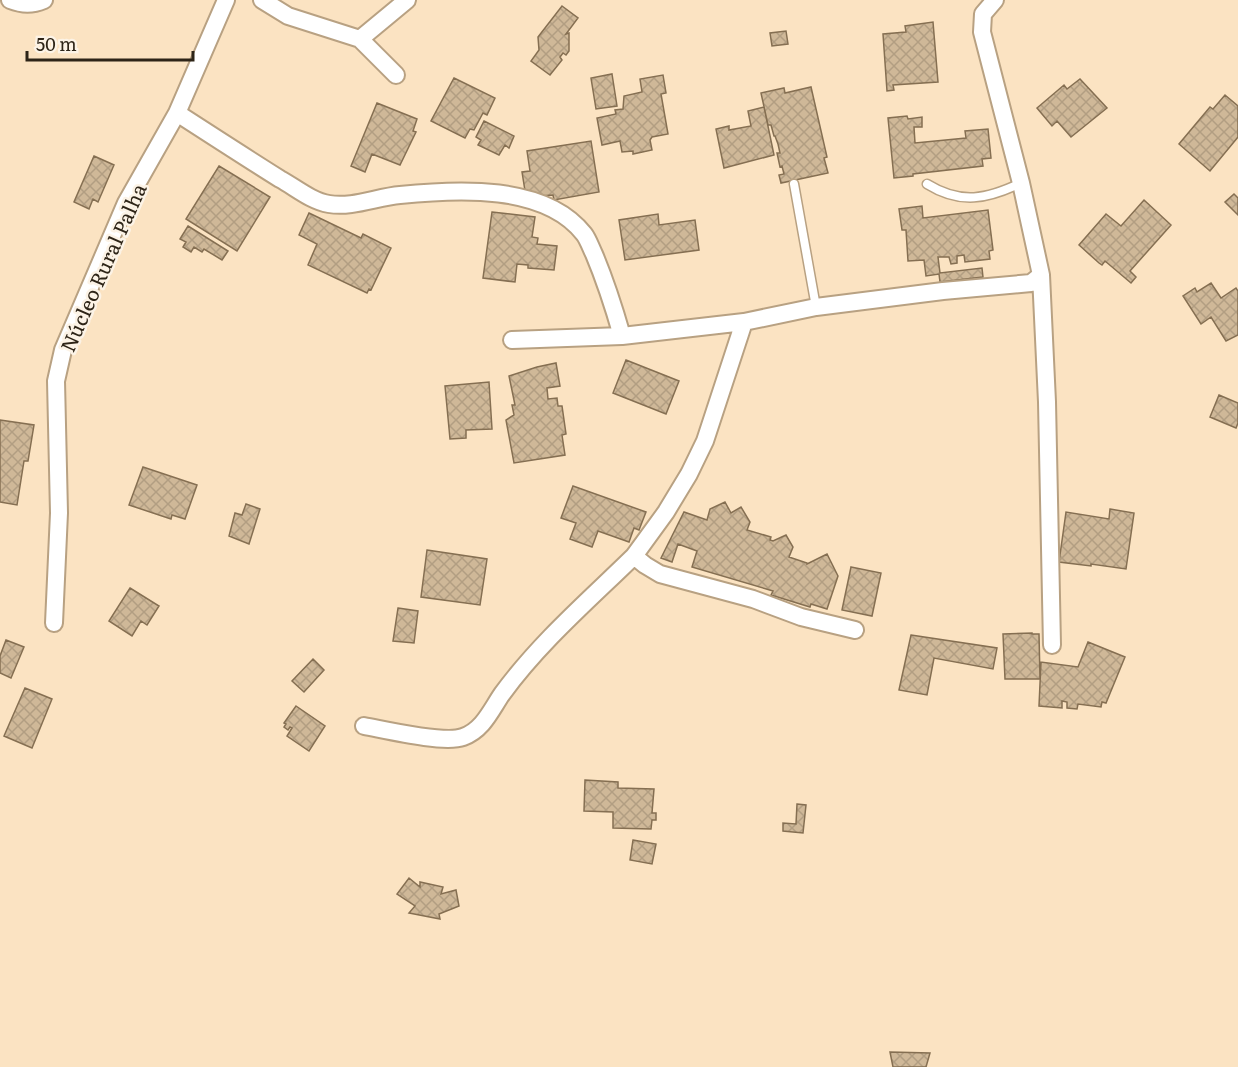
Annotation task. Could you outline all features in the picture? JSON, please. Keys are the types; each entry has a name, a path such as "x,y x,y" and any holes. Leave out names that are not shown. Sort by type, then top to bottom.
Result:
{"street":[{"path":"10,0 23,4 35,4 44,0"},
{"name":"Núcleo Rural Palha","path":"54,623 59,513 56,381 63,350 126,203 177,113 226,0"},
{"path":"262,0 288,16 360,39 396,75"},
{"path":"360,39 407,0"},
{"path":"995,0 983,14 982,32 1021,183 1041,275 1047,402 1052,645"},
{"path":"177,113 302,192 328,204 348,204 393,195 439,191 475,192 520,197 562,212 585,235 599,266 622,336"},
{"path":"512,340 622,336 744,322 816,307 943,291 1031,283 1041,275"},
{"path":"364,726 445,739 462,738 488,718 502,695 542,647 634,556 666,512 689,474 705,441 744,322"},
{"path":"634,556 660,574 753,599 801,617 855,630"}],"lane":[{"path":"927,184 953,197 980,197 998,194 1021,183"},
{"path":"794,184 816,307"}],"building":[{"path":"562,6 578,18 566,34 569,33 569,51 566,55 563,53 560,57 562,60 550,75 531,61 539,50 538,37"},
{"path":"933,22 938,82 893,85 894,90 887,91 883,34 906,32 905,26"},
{"path":"786,31 788,44 772,46 770,33"},
{"path":"612,74 617,106 596,109 591,78"},
{"path":"663,75 666,93 661,94 668,134 652,137 650,140 652,150 633,154 633,151 622,152 620,141 602,145 597,118 616,114 615,110 623,109 624,96 642,92 640,79"},
{"path":"454,78 495,98 487,115 483,113 474,130 470,129 465,138 431,121"},
{"path":"1080,79 1107,108 1071,137 1057,121 1052,126 1037,108 1064,85 1067,89"},
{"path":"811,87 827,157 824,158 828,173 781,183 779,175 784,174 777,153 780,153 778,144 771,125 768,125 761,93 784,88 785,93"},
{"path":"1225,95 1238,106 1238,137 1210,171 1179,144 1210,107 1213,109"},
{"path":"377,103 417,119 413,131 416,132 400,165 372,154 365,172 351,166"},
{"path":"764,107 774,155 724,168 716,129 729,126 729,130 751,126 748,111"},
{"path":"907,116 908,119 922,117 922,127 914,127 915,143 966,138 965,131 988,129 991,158 982,159 983,166 894,178 888,118"},
{"path":"484,121 514,136 509,148 505,145 499,155 478,145 481,140 476,137"},
{"path":"591,141 599,192 554,200 553,195 526,197 522,172 530,171 527,151"},
{"path":"94,156 114,165 98,202 93,199 89,209 74,202"},
{"path":"219,166 270,197 237,251 186,219"},
{"path":"1234,194 1238,198 1238,215 1225,202"},
{"path":"1144,200 1171,225 1130,271 1136,277 1131,283 1105,261 1102,265 1099,263 1079,245 1106,214 1121,226"},
{"path":"922,206 923,218 988,210 993,250 989,251 990,259 965,262 964,255 957,256 957,263 951,264 949,257 938,257 940,273 982,268 983,277 940,282 939,274 926,276 924,260 908,261 906,230 902,230 899,209"},
{"path":"492,212 535,217 532,237 538,238 537,244 557,246 554,270 528,268 528,265 517,264 515,282 483,278"},
{"path":"309,213 361,238 363,234 391,248 371,290 369,289 367,293 308,265 317,244 299,235"},
{"path":"658,214 659,225 695,220 699,250 625,260 619,220"},
{"path":"188,226 228,251 222,260 204,249 202,252 194,247 191,252 183,247 186,242 180,239"},
{"path":"1211,283 1221,298 1236,288 1238,291 1238,335 1226,341 1211,317 1201,324 1183,296 1195,288 1197,292"},
{"path":"626,360 679,381 666,414 613,393"},
{"path":"556,363 560,386 547,388 548,399 557,398 558,406 562,406 566,434 562,435 565,455 514,463 506,420 514,415 512,405 515,405 509,376"},
{"path":"489,382 492,429 466,430 466,438 450,439 445,386"},
{"path":"1219,395 1238,403 1236,428 1210,417"},
{"path":"0,420 34,425 28,461 24,461 17,505 0,502"},
{"path":"143,467 197,485 185,519 172,515 171,519 129,505"},
{"path":"573,486 646,512 639,530 634,528 629,542 598,531 592,547 570,539 576,523 561,518"},
{"path":"725,502 731,513 741,507 750,522 747,530 771,537 770,540 773,541 786,535 793,547 789,557 807,564 827,554 838,576 827,609 811,604 810,607 771,595 773,591 692,567 697,551 678,544 672,562 661,558 684,512 707,520 710,509"},
{"path":"246,504 260,509 249,544 229,536 235,513 242,515"},
{"path":"1110,509 1134,513 1126,569 1059,562 1066,512 1109,519"},
{"path":"427,550 487,559 480,605 421,597"},
{"path":"851,567 881,573 872,616 842,610"},
{"path":"130,588 159,606 147,625 141,621 132,636 109,621"},
{"path":"398,608 418,611 414,643 393,641"},
{"path":"1003,634 1039,634 1040,679 1005,679"},
{"path":"911,635 997,648 993,669 934,658 927,695 899,690"},
{"path":"6,640 24,647 11,678 0,673 0,656"},
{"path":"1088,642 1125,657 1106,703 1102,702 1101,707 1078,704 1077,709 1067,708 1067,702 1062,701 1062,708 1039,706 1041,662 1078,667"},
{"path":"313,659 324,670 304,692 292,681"},
{"path":"25,688 52,699 32,748 4,736"},
{"path":"296,706 325,726 309,751 287,736 292,728 288,730 284,727 286,724 284,723"},
{"path":"585,780 618,782 618,788 654,789 652,813 656,813 656,820 652,820 651,829 613,828 613,812 584,811"},
{"path":"797,804 806,805 803,833 783,831 783,823 796,824"},
{"path":"633,840 656,844 652,864 630,860"},
{"path":"409,878 420,887 420,882 443,887 441,894 456,890 459,906 439,914 440,919 409,913 415,906 397,894"},
{"path":"890,1052 930,1053 926,1067 893,1067"}]}
